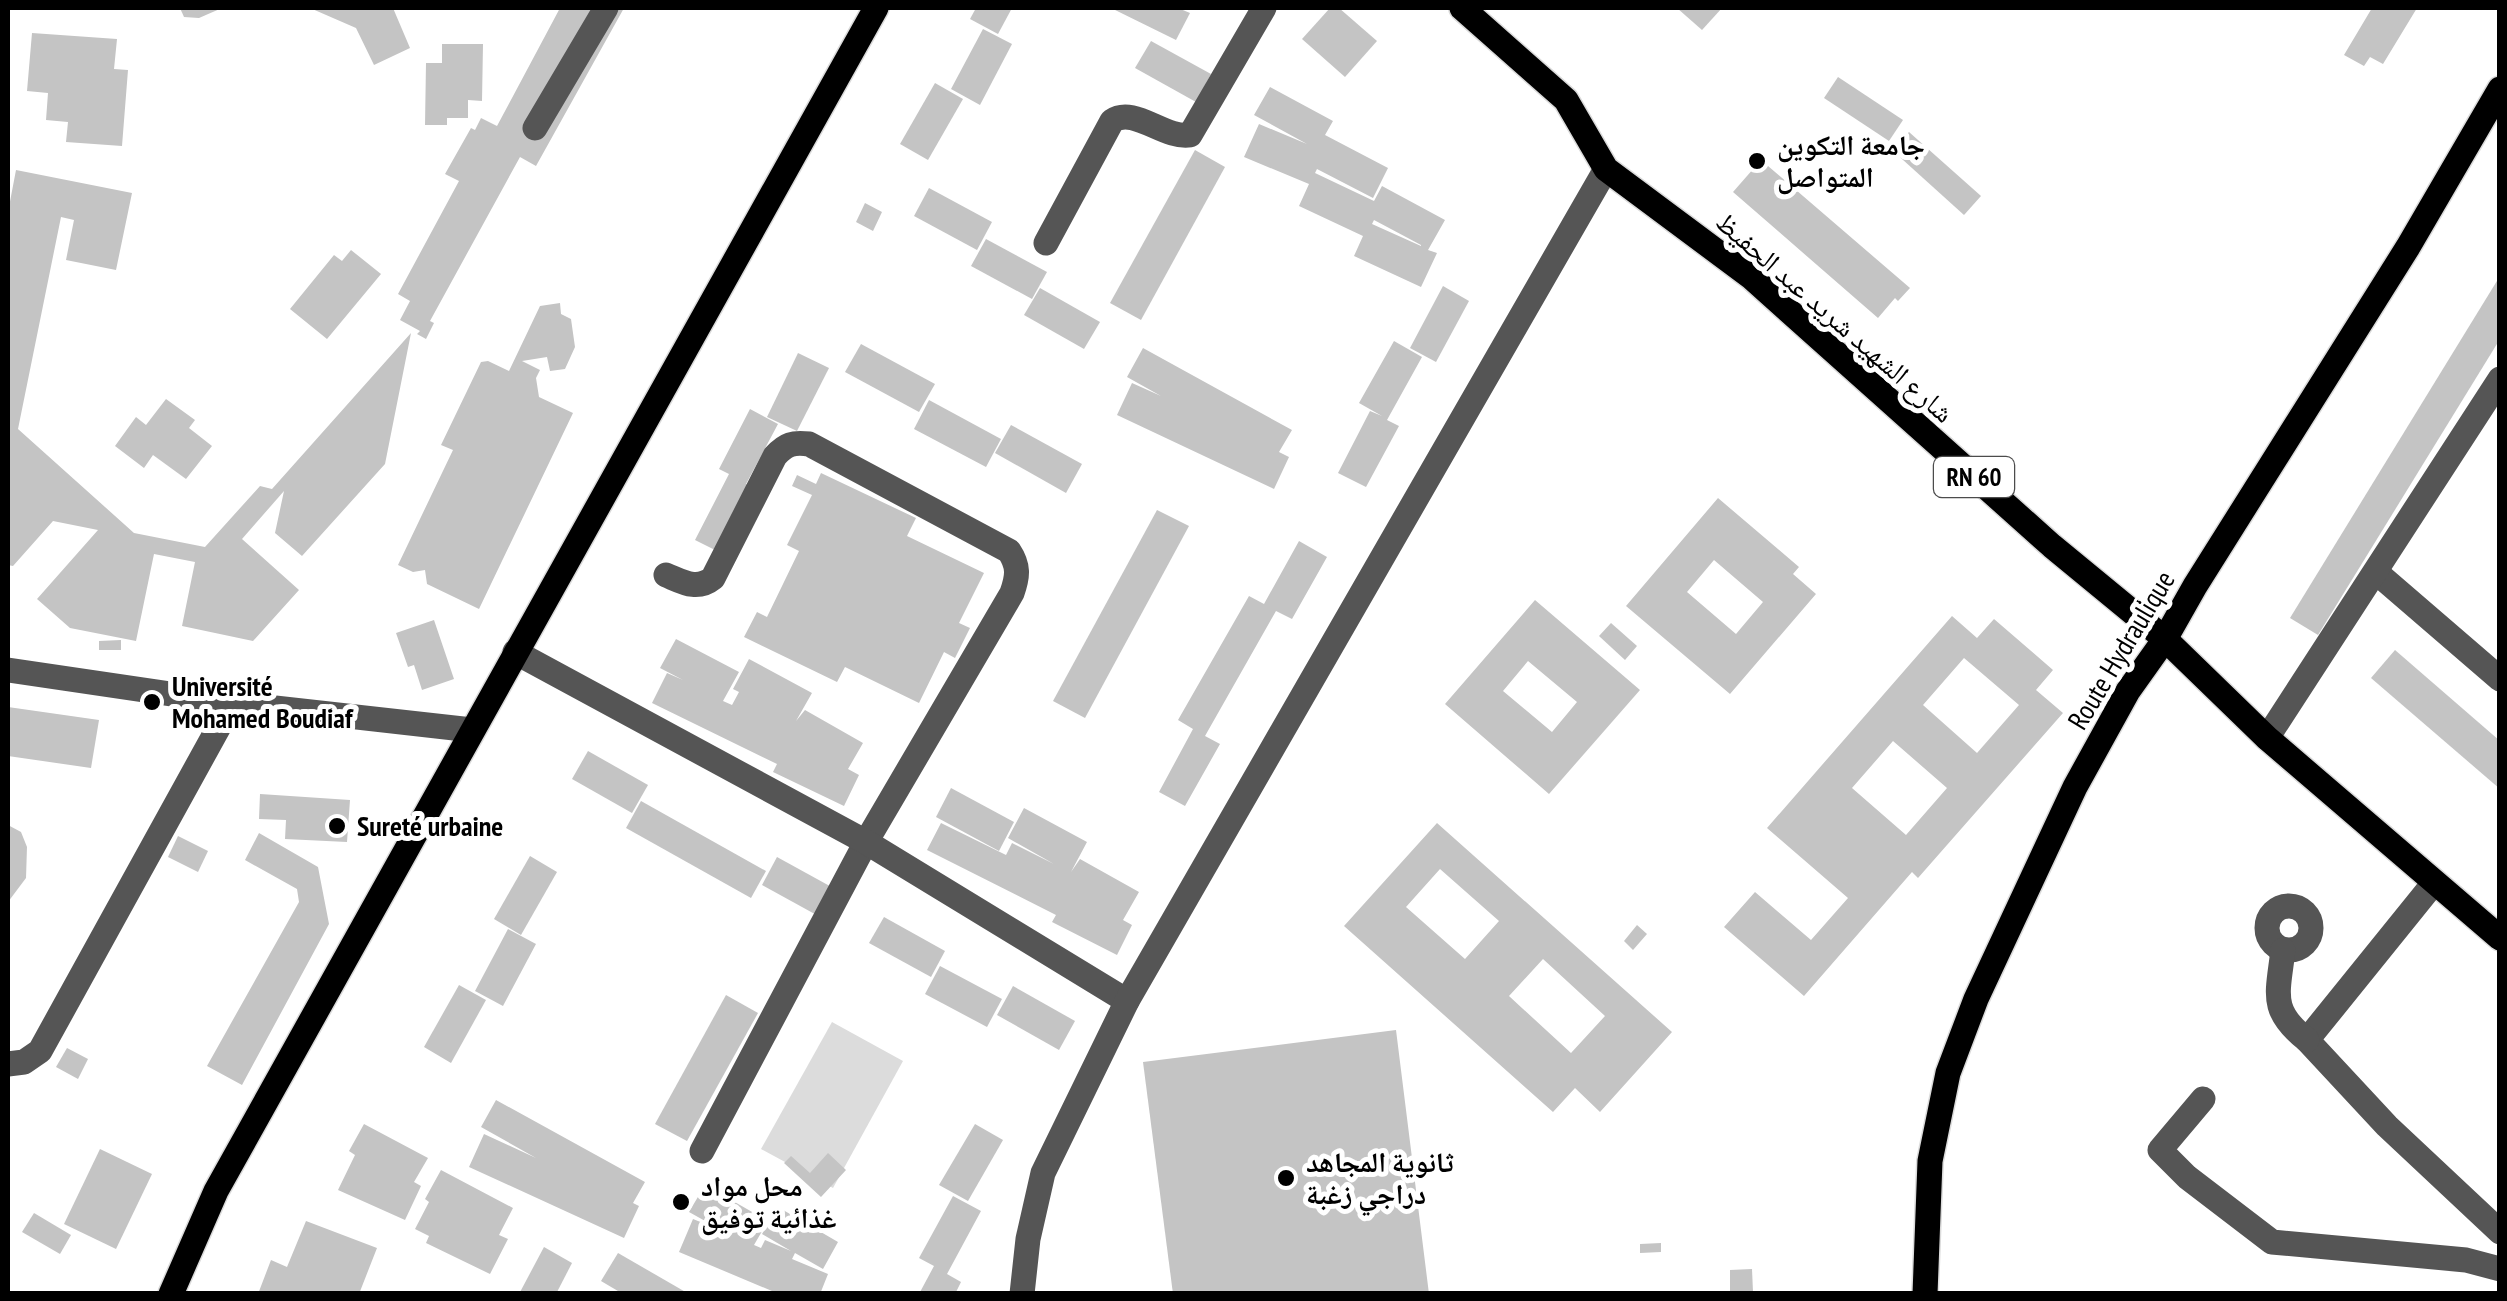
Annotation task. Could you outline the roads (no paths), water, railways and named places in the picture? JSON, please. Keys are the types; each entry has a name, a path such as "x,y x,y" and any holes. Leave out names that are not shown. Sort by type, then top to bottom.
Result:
{"main road":[{"path":"170,1294 216,1191 876,8"},
{"name":"شارع الشهيد شريد عبد الحفيظ","path":"1462,8 1566,100 1606,170 1751,277 2052,546 2166,639 2268,738 2433,884 2500,938"},
{"name":"Route Hydraulique","path":"1925,1294 1930,1162 1948,1073 2000,942 2074,788 2128,690 2166,639 2194,586 2408,247 2500,89"}],"street":[{"path":"535,128 606,8"},
{"path":"1046,243 1112,121 1128,116 1170,134 1190,135 1264,8"},
{"path":"1022,1294 1028,1239 1043,1173 1127,1001 1606,170"},
{"path":"2268,738 2500,379"},
{"path":"666,575 693,586 705,585 713,578 775,456 794,442 809,444 1009,550 1017,563 1018,578 866,842 702,1150"},
{"path":"2377,573 2500,679"},
{"path":"515,652 866,842 1127,1001"},
{"path":"8,670 232,704 472,730"},
{"path":"8,1064 24,1062 40,1051 232,704"},
{"path":"2307,1040 2433,884"},
{"path":"2283,950 2278,994 2286,1023 2500,1232"},
{"path":"2204,1099 2160,1150 2187,1177 2272,1242 2466,1260 2500,1269"}],"place":[{"name":"جامعة التكوين المتواصل","path":"1757,161"},
{"name":"Université Mohamed Boudiaf","path":"152,702"},
{"name":"Sureté urbaine","path":"337,826"},
{"name":"ثانوية المجاهد دراجي زغبة","path":"1286,1178"},
{"name":"محل مواد غذائية توفيق","path":"681,1202"}]}
